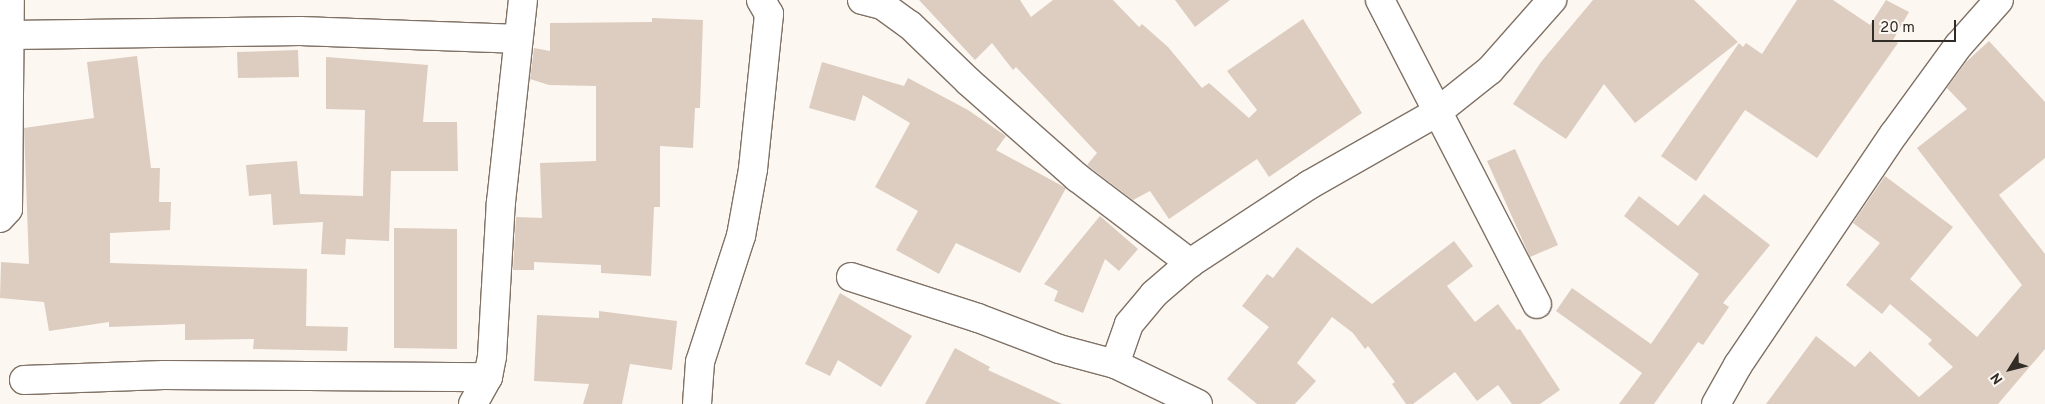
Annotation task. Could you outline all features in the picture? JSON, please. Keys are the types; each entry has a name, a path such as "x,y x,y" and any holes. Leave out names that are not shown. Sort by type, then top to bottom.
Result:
{"street":[{"path":"0,218 8,209 10,0"},
{"path":"474,404 488,377 523,0"},
{"path":"697,404 700,362 741,236 753,169 769,14 761,0"},
{"path":"862,0 882,5 910,24 969,82 1078,178 1190,263"},
{"path":"1380,0 1436,113 1538,304"},
{"path":"1114,364 1129,324 1154,294 1190,263 1309,185 1436,113 1490,70 1552,0"},
{"path":"1716,404 1738,365 1894,134 1959,45 1999,0"},
{"path":"10,35 300,31 518,39"},
{"path":"851,276 978,318 1058,349 1114,364 1198,404"},
{"path":"24,380 164,375 488,377"}],"building":[{"path":"919,0 1020,0 1031,17 1053,0 1113,0 1139,27 1142,24 1168,47 1202,88 1209,83 1249,118 1257,110 1227,71 1303,19 1362,113 1269,177 1257,159 1169,219 1150,191 1133,200 1087,165 1097,153 1016,67 1013,70 992,43 975,60"},
{"path":"1175,0 1230,0 1195,27"},
{"path":"1593,0 1694,0 1738,42 1635,123 1604,84 1566,139 1513,104 1541,62"},
{"path":"1797,0 1833,0 1870,25 1886,0 1909,12 1893,40 1898,43 1817,158 1745,110 1696,181 1661,156 1739,43 1743,47 1746,43 1762,54"},
{"path":"652,18 703,20 700,108 695,108 693,148 660,146 660,207 654,207 651,276 601,273 601,265 534,262 534,270 513,270 516,217 542,218 540,163 596,161 596,86 549,85 530,79 534,48 550,51 550,23 652,22"},
{"path":"1989,41 2045,102 2045,158 1999,195 2045,254 2045,349 1998,404 1766,404 1816,336 1855,367 1870,351 1919,397 1953,367 1928,344 1932,340 1890,304 1882,314 1846,285 1880,243 1853,223 1885,176 1953,227 1910,279 1977,337 2022,285 1917,148 1967,109 1947,88 1966,62"},
{"path":"298,50 299,77 238,78 237,52"},
{"path":"137,56 151,168 160,168 159,202 171,202 170,230 110,233 110,263 307,269 306,326 348,327 347,351 253,349 254,339 185,340 185,324 109,327 109,322 49,331 44,302 0,298 1,262 29,264 24,128 94,118 87,62"},
{"path":"326,57 428,65 423,122 457,122 458,171 391,171 389,241 346,239 345,255 321,254 323,222 273,225 271,194 249,196 246,165 297,161 300,194 363,196 365,110 326,109"},
{"path":"822,62 904,86 908,78 968,110 1006,136 996,150 1066,188 1020,273 956,243 939,274 896,250 918,211 875,187 910,123 863,95 855,121 809,108"},
{"path":"1515,149 1558,245 1530,257 1487,161"},
{"path":"1704,194 1770,245 1723,303 1729,307 1703,345 1698,342 1654,404 1619,404 1642,373 1556,311 1572,288 1651,344 1699,274 1624,216 1639,196 1678,226"},
{"path":"1100,216 1138,249 1119,271 1105,259 1083,313 1054,301 1058,291 1044,284"},
{"path":"394,228 457,229 457,349 394,348"},
{"path":"1454,241 1473,266 1447,286 1475,322 1498,304 1517,330 1520,329 1560,390 1540,404 1512,404 1498,385 1477,401 1455,372 1413,404 1406,404 1392,384 1395,382 1368,346 1365,349 1353,333 1332,317 1297,363 1316,381 1295,404 1257,404 1227,379 1269,327 1242,306 1267,274 1273,278 1297,247 1372,304"},
{"path":"840,293 912,336 881,387 838,360 830,376 805,364"},
{"path":"599,311 677,321 672,370 630,364 622,404 583,404 589,384 534,381 537,315 599,318"},
{"path":"955,348 990,367 988,370 1062,404 925,404"}]}
